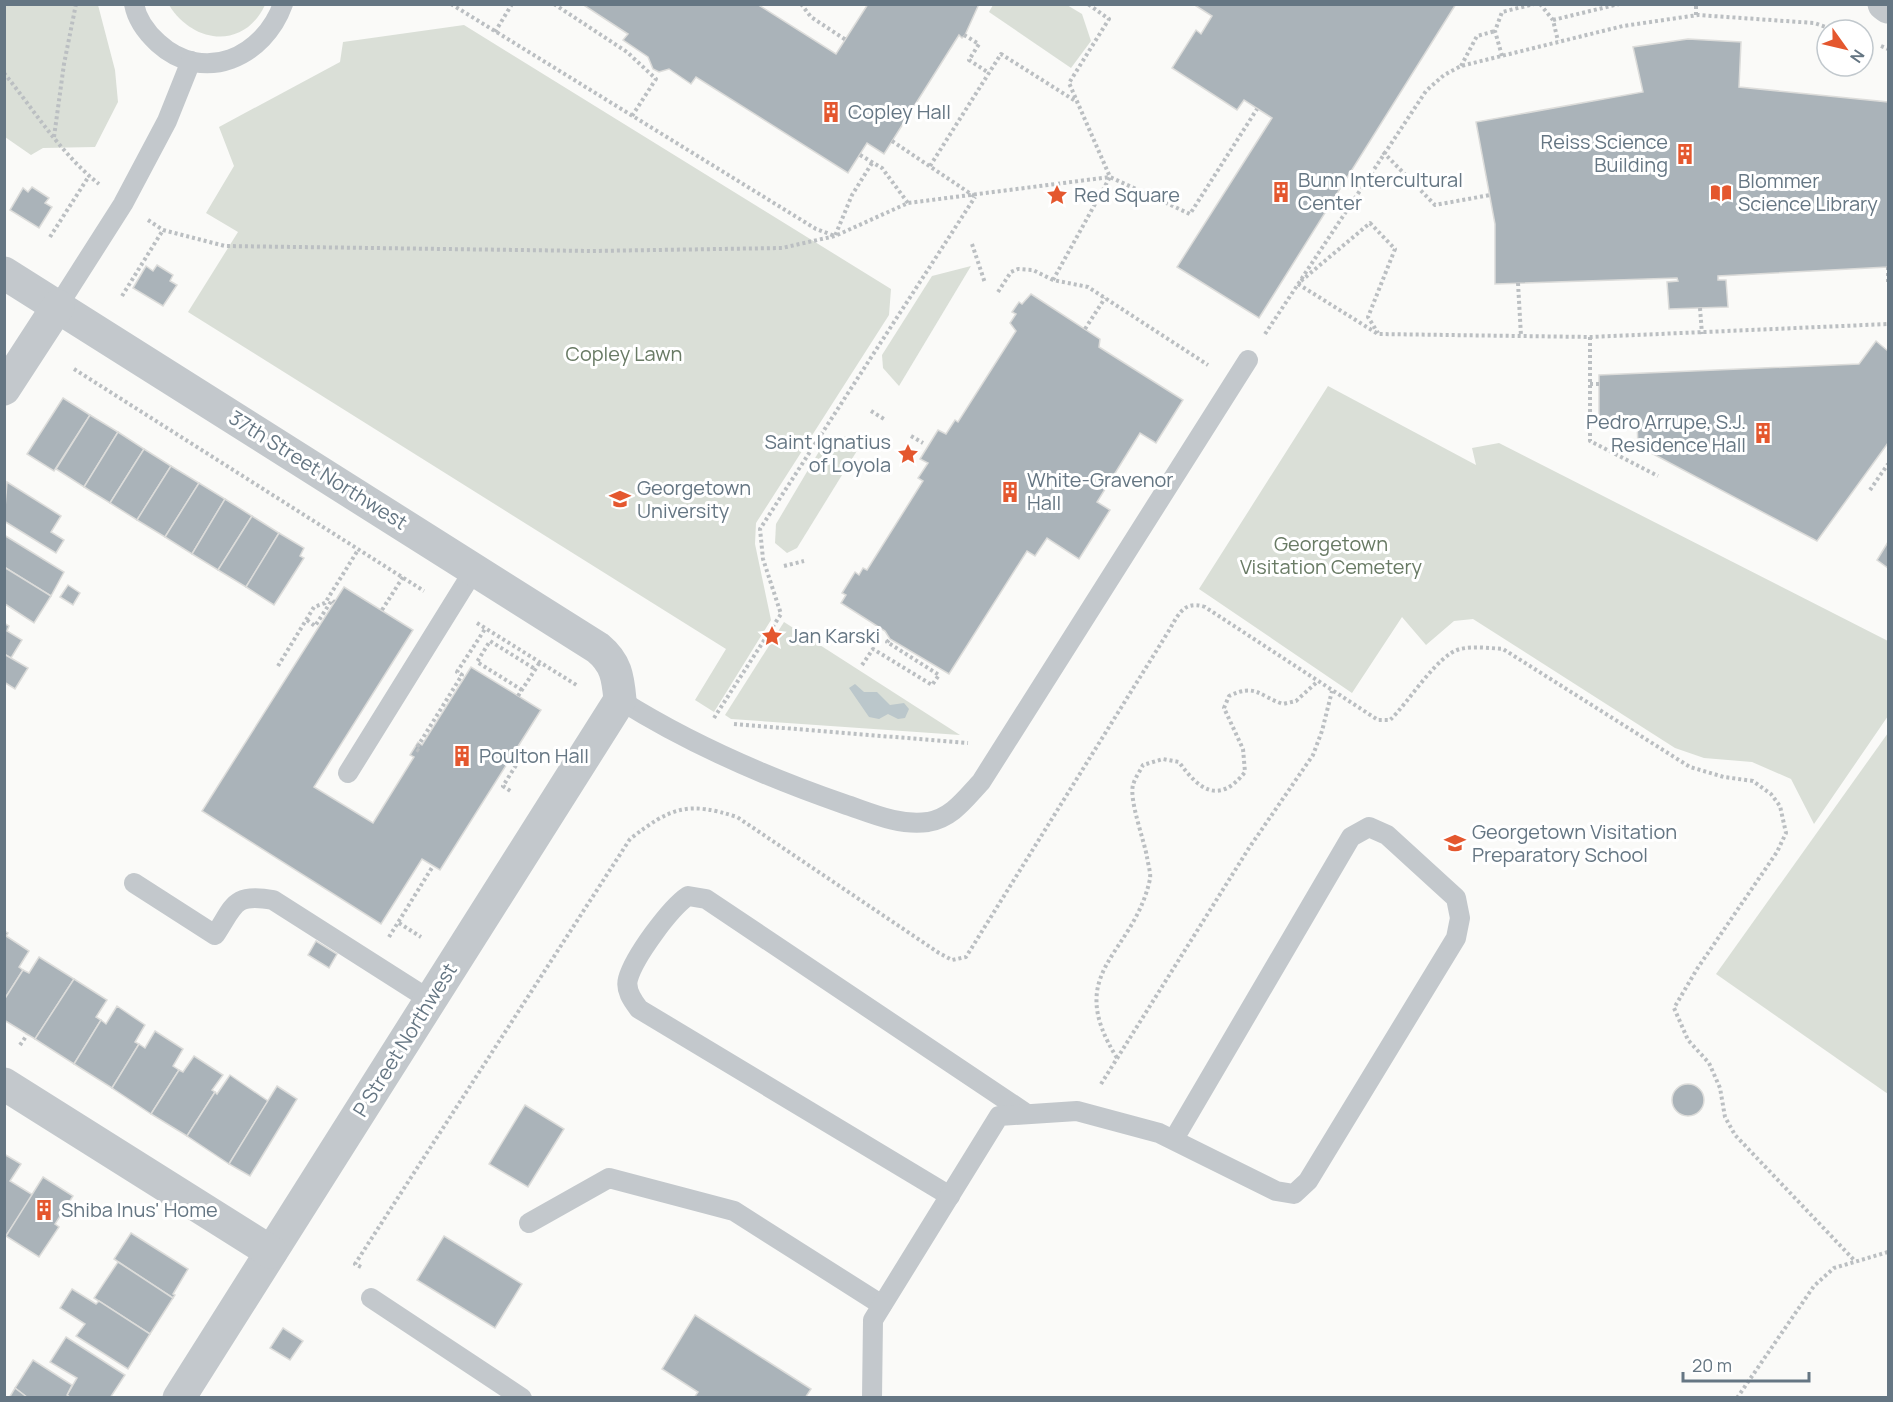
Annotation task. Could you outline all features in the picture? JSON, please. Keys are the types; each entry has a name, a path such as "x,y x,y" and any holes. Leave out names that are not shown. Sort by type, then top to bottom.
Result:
{"street":[{"path":"1884,4 1888,7"},
{"name":"37th Street Northwest","path":"4,273 598,648 609,657 620,689"},
{"path":"4,389 58,306"},
{"name":"P Street Northwest","path":"179,1398 430,1000 620,689"},
{"path":"4,1084 271,1252"}],"lane":[{"path":"135,4 148,34 167,51 191,61 216,63 240,57 261,43 277,23 283,4"},
{"path":"58,306 123,204 166,121 191,61"},
{"path":"620,689 657,723 778,781 902,823 929,822 951,814 981,782 1248,360"},
{"path":"348,773 474,570"},
{"path":"872,1398 873,1320 999,1116 1077,1111 1174,1139 1276,1191 1294,1194 1308,1180 1456,938 1460,918 1456,898 1387,835 1369,827 1351,837 1174,1139"},
{"path":"134,883 215,935 238,900 247,897 273,900 430,1000"},
{"path":"950,1196 639,1009 630,997 628,980 674,906 688,896 706,899 1027,1114"},
{"path":"529,1223 609,1178 734,1211 882,1305"},
{"path":"371,1298 522,1398"}],"path":[{"path":"54,137 64,64 76,4"},
{"path":"451,4 816,230 835,236"},
{"path":"495,32 512,4"},
{"path":"555,4 652,71 656,79 632,116"},
{"path":"801,4 811,17 846,40"},
{"path":"1088,4 1109,18 1069,83 1110,177"},
{"path":"1502,56 1495,31 1502,12 1534,4"},
{"path":"1540,4 1553,20 1558,41"},
{"path":"1553,20 1619,4"},
{"path":"1696,4 1696,15"},
{"path":"1248,360 1383,152 1426,91 1444,75 1461,66 1558,41 1623,26 1696,15 1815,23"},
{"path":"1461,66 1477,36 1495,31"},
{"path":"964,35 979,44 969,60 989,73"},
{"path":"930,166 1001,54 1077,103"},
{"path":"4,73 54,137 89,176 123,204 163,230 225,246 592,251 782,248 835,236 908,203 1110,177 1190,214 1257,109"},
{"path":"892,141 975,196"},
{"path":"1383,152 1435,205 1490,195"},
{"path":"860,154 882,168 908,203"},
{"path":"835,236 852,195 872,163"},
{"path":"50,237 89,176"},
{"path":"1053,280 1110,177"},
{"path":"721,722 712,720 781,614 763,559 760,529 975,196"},
{"path":"1298,284 1370,223 1395,249 1368,317 1378,334"},
{"path":"122,296 163,230"},
{"path":"972,244 985,283"},
{"path":"1888,267 1888,284"},
{"path":"998,292 1011,272 1018,268 1033,270 1053,280 1088,287 1234,382"},
{"path":"1518,283 1521,336"},
{"path":"1298,284 1378,334 1590,337 1702,334 1888,324"},
{"path":"1085,329 1105,298"},
{"path":"1700,308 1702,334"},
{"path":"1590,337 1590,441 1658,476"},
{"path":"74,369 358,550 578,686"},
{"path":"1590,384 1599,384"},
{"path":"871,411 884,419"},
{"path":"911,436 923,443"},
{"path":"1869,490 1888,464"},
{"path":"278,666 314,608 325,603 358,550"},
{"path":"784,567 804,561"},
{"path":"382,610 403,577"},
{"path":"307,620 315,626 332,600 334,602"},
{"path":"371,1298 364,1268 355,1264 630,839 658,817 688,808 710,808 737,817 939,953 952,960 966,957 1185,606 1194,604 1205,607 1378,720 1390,720 1408,703 1437,663 1457,650 1474,647 1503,649 1690,767 1724,777 1753,781 1771,794 1780,806 1786,833 1765,870 1697,969 1674,1008 1688,1040 1709,1063 1720,1088 1725,1117 1736,1135 1854,1260"},
{"path":"419,751 416,749 462,675 458,672 485,629"},
{"path":"862,665 873,649 932,685 939,675 886,642 890,639"},
{"path":"522,690 477,662 490,641 535,669"},
{"path":"518,696 540,662"},
{"path":"1117,1058 1103,1035 1095,999 1100,974 1123,940 1150,877 1132,787 1143,765 1163,759 1179,762 1194,782 1206,790 1221,791 1234,786 1245,772 1243,749 1224,708 1229,696 1245,688 1259,691 1283,704 1296,701 1317,682"},
{"path":"1095,1093 1250,848 1313,755 1332,692"},
{"path":"730,724 989,745 1001,751"},
{"path":"511,758 518,762 502,786 512,792"},
{"path":"383,946 433,866"},
{"path":"398,923 421,937"},
{"path":"20,1046 27,1035"},
{"path":"1737,1398 1814,1286 1834,1268 1854,1260 1888,1252"}],"green space":[{"path":"4,5 98,5 115,70 118,102 95,147 43,148 31,155 5,137"},
{"path":"169,5 265,5 256,20 245,29 232,35 218,36 204,34 191,28"},
{"path":"993,5 1067,5 1082,14 1091,41 1071,68 989,12"},
{"name":"Copley Lawn","path":"464,25 891,289 889,315 756,523 755,544 771,620 714,712 695,700 726,649 188,312 238,232 206,213 234,166 219,127 340,62 343,42"},
{"path":"971,266 899,386 883,368 882,355 932,276"},
{"name":"Georgetown Visitation Cemetery","path":"1328,386 1476,465 1472,448 1499,443 1888,641 1888,716 1814,824 1791,779 1752,762 1704,758 1675,748 1473,619 1454,621 1426,645 1402,617 1352,693 1199,589"},
{"path":"850,435 863,441 797,548 787,553 775,543 776,524 824,443"},
{"path":"784,622 960,735 731,719 725,715"},
{"path":"1888,733 1888,1094 1716,974"}],"shaded area":[{"path":"855,684 864,692 877,692 890,705 904,703 909,709 905,718 898,719 888,714 879,719 869,717 849,688"}],"building":[{"name":"Copley Hall","path":"582,4 757,4 836,54 868,4 979,4 965,35 962,38 959,35 884,154 867,143 848,173 696,77 691,84 669,69 659,72 653,69 648,57 623,40 628,34"},
{"name":"Bunn Intercultural Center","path":"1193,4 1456,4 1259,318 1177,267 1272,118 1244,100 1237,110 1172,68 1196,30 1201,34 1212,16"},
{"name":"Reiss Science Building","path":"1688,39 1741,42 1739,87 1888,102 1888,267 1718,276 1718,280 1726,280 1728,307 1669,309 1667,282 1678,281 1677,278 1495,284 1495,224 1476,122 1643,92 1633,47"},
{"path":"32,187 49,198 45,203 52,207 39,228 10,210 23,188 28,192"},
{"path":"157,265 173,275 170,281 177,285 163,306 133,288 146,266 153,271"},
{"name":"White-Gravenor Hall","path":"1031,294 1100,339 1099,347 1183,400 1156,443 1140,433 1097,502 1110,510 1079,559 1047,538 1035,556 1027,551 949,674 890,639 885,631 841,603 846,595 842,593 855,572 859,575 863,568 867,570 923,481 918,478 928,463 920,459 938,430 946,434 955,420 958,422 1016,331 1010,323 1016,314 1012,312 1019,302 1022,304"},
{"name":"Pedro Arrupe, S.J. Residence Hall","path":"1876,341 1888,351 1888,443 1817,541 1638,446 1637,423 1599,422 1599,375 1859,364"},
{"path":"63,398 90,415 54,471 27,454"},
{"path":"90,415 118,432 84,487 56,469"},
{"path":"118,432 144,449 110,503 84,487"},
{"path":"144,449 171,466 137,520 110,503"},
{"path":"171,466 199,483 165,537 137,520"},
{"path":"7,482 61,516 51,532 64,540 56,553 4,521"},
{"path":"199,483 225,499 192,554 165,537"},
{"path":"225,499 252,516 218,570 192,554"},
{"path":"252,516 279,533 246,587 218,570"},
{"path":"279,533 304,548 300,556 304,558 274,605 246,587"},
{"path":"4,535 64,572 51,596 4,567"},
{"path":"1888,542 1888,568 1877,560"},
{"path":"4,567 51,596 34,623 5,604"},
{"path":"68,585 80,593 73,605 60,597"},
{"name":"Poulton Hall","path":"344,587 413,630 314,787 373,823 414,757 410,755 418,742 422,745 471,667 541,710 440,870 422,859 381,924 202,811"},
{"path":"4,623 9,626 7,631 22,640 11,658 4,654"},
{"path":"4,654 28,668 15,689 4,682"},
{"path":"4,931 8,933 6,936 29,951 19,967 23,970 4,1000"},
{"path":"316,941 337,954 329,968 308,955"},
{"path":"39,957 74,979 35,1039 4,1020 4,1000 23,970 29,973"},
{"path":"74,979 107,1000 96,1017 101,1020 74,1064 35,1039"},
{"path":"117,1006 145,1025 135,1042 139,1044 112,1088 74,1064 101,1020 106,1024"},
{"path":"155,1031 183,1049 173,1066 179,1070 151,1114 112,1088 139,1044 145,1048"},
{"path":"194,1056 223,1075 212,1090 215,1092 187,1136 151,1114 179,1070 183,1072"},
{"path":"230,1075 268,1101 229,1164 187,1136 215,1092 217,1094"},
{"path":"1688,1084 1700,1088 1704,1100 1700,1112 1688,1116 1676,1112 1672,1100 1676,1088"},
{"path":"277,1086 297,1099 250,1176 229,1164"},
{"path":"525,1105 564,1129 528,1187 489,1164"},
{"path":"4,1154 21,1164 10,1181 33,1195 4,1239"},
{"name":"Shiba Inus' Home","path":"43,1177 73,1196 55,1224 59,1227 39,1257 6,1236"},
{"path":"131,1233 188,1269 173,1294 175,1295 173,1298 114,1259"},
{"path":"444,1236 522,1284 495,1328 417,1280"},
{"path":"118,1262 173,1298 150,1334 94,1298"},
{"path":"72,1289 96,1304 99,1301 150,1334 128,1369 76,1336 85,1324 60,1308"},
{"path":"695,1315 811,1389 805,1398 694,1398 698,1392 662,1369"},
{"path":"283,1328 303,1341 290,1360 270,1348"},
{"path":"66,1337 125,1375 110,1398 71,1398 67,1395 77,1378 50,1362"},
{"path":"33,1360 72,1385 67,1395 71,1398 28,1398 15,1388"},
{"path":"15,1388 28,1398 9,1398"}],"place":[{"name":"Copley Hall","path":"831,112"},
{"name":"Reiss Science Building","path":"1685,154"},
{"name":"Bunn Intercultural Center","path":"1281,192"},
{"name":"Blommer Science Library","path":"1721,193"},
{"name":"Red Square","path":"1057,195"},
{"name":"Pedro Arrupe, S.J. Residence Hall","path":"1763,433"},
{"name":"Saint Ignatius of Loyola","path":"908,454"},
{"name":"White-Gravenor Hall","path":"1010,492"},
{"name":"Georgetown University","path":"620,499"},
{"name":"Jan Karski","path":"772,636"},
{"name":"Poulton Hall","path":"462,756"},
{"name":"Georgetown Visitation Preparatory School","path":"1455,843"},
{"name":"Shiba Inus' Home","path":"44,1210"}]}
